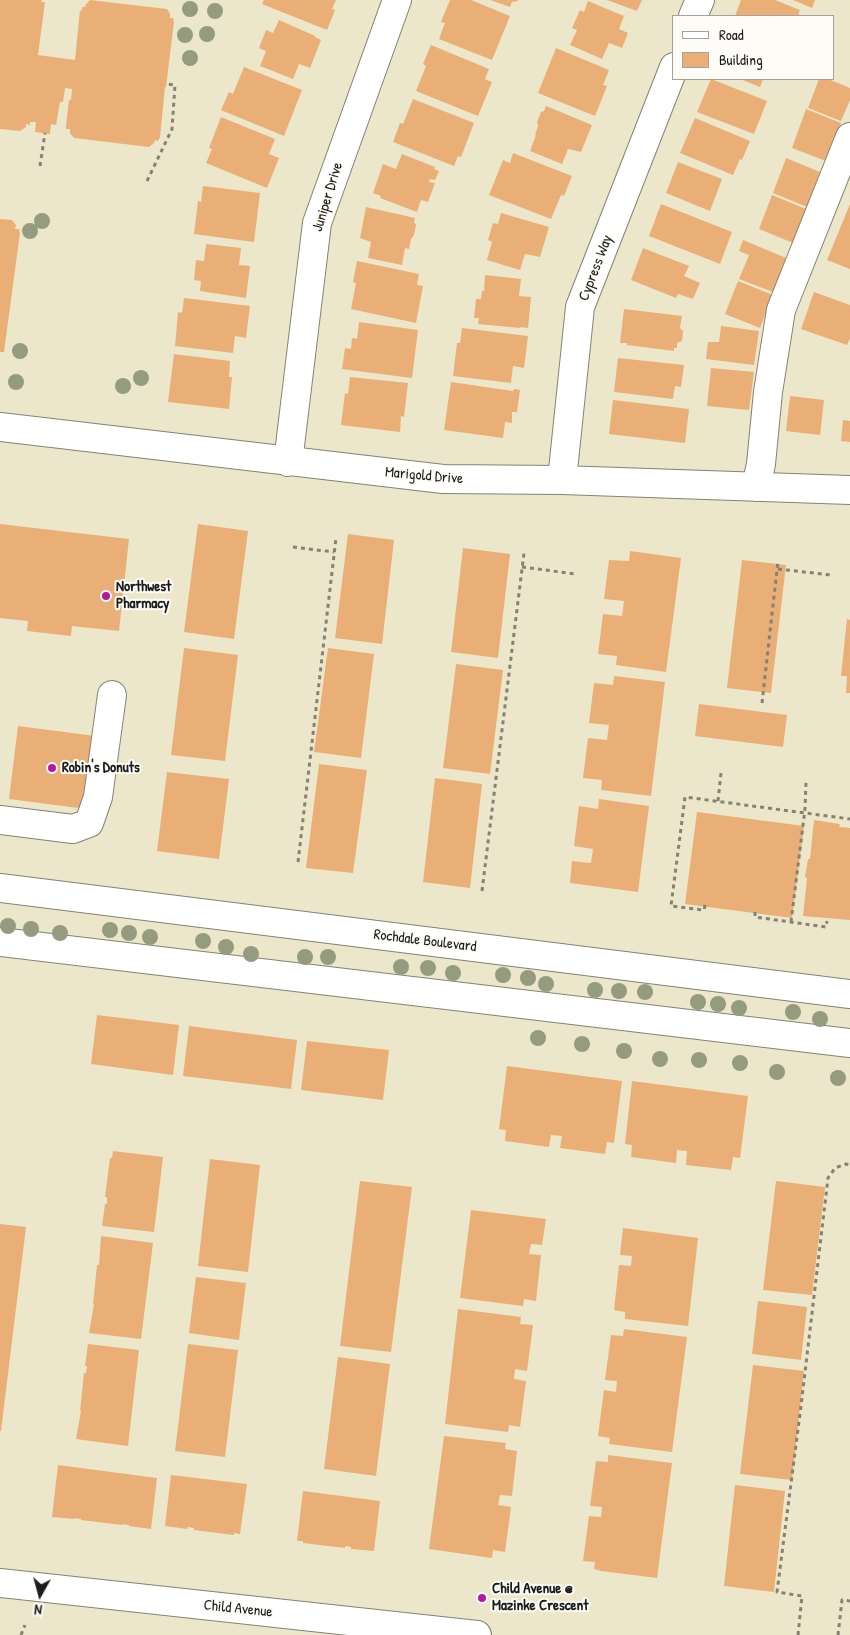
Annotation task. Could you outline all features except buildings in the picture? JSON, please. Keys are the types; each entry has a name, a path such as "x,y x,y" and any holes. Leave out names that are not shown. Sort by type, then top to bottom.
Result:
{"street":[{"name":"Juniper Drive","path":"288,462 317,223 397,0"},
{"path":"693,15 700,0"},
{"name":"Cypress Way","path":"562,480 580,307 672,72"},
{"path":"756,487 761,464 768,392 780,310 850,138"},
{"name":"Marigold Drive","path":"0,427 443,479 562,480 850,490"},
{"path":"0,820 73,829 89,823 98,797 112,695"},
{"name":"Rochdale Boulevard","path":"0,888 850,994"},
{"path":"0,942 850,1043"},
{"name":"Child Avenue","path":"0,1583 477,1635"}],"path":[{"path":"147,181 172,129 176,85 166,84"},
{"path":"40,166 45,133"},
{"path":"298,862 336,538"},
{"path":"293,547 334,552"},
{"path":"482,891 524,553"},
{"path":"762,704 778,562"},
{"path":"522,566 576,574"},
{"path":"778,569 831,575"},
{"path":"718,801 721,773"},
{"path":"791,922 806,782"},
{"path":"705,905 704,910 671,906 685,797 850,819"},
{"path":"755,912 755,917 826,927 827,921"},
{"path":"798,1635 802,1596 777,1592 802,1406 828,1178 834,1168 846,1164 850,1165"},
{"path":"838,1635 842,1600 850,1601"},
{"path":"21,1635 25,1625"}],"place":[{"name":"Northwest Pharmacy","path":"106,596"},
{"name":"Robin's Donuts","path":"52,768"},
{"name":"Child Avenue @ Mazinke Crescent","path":"482,1598"}]}
